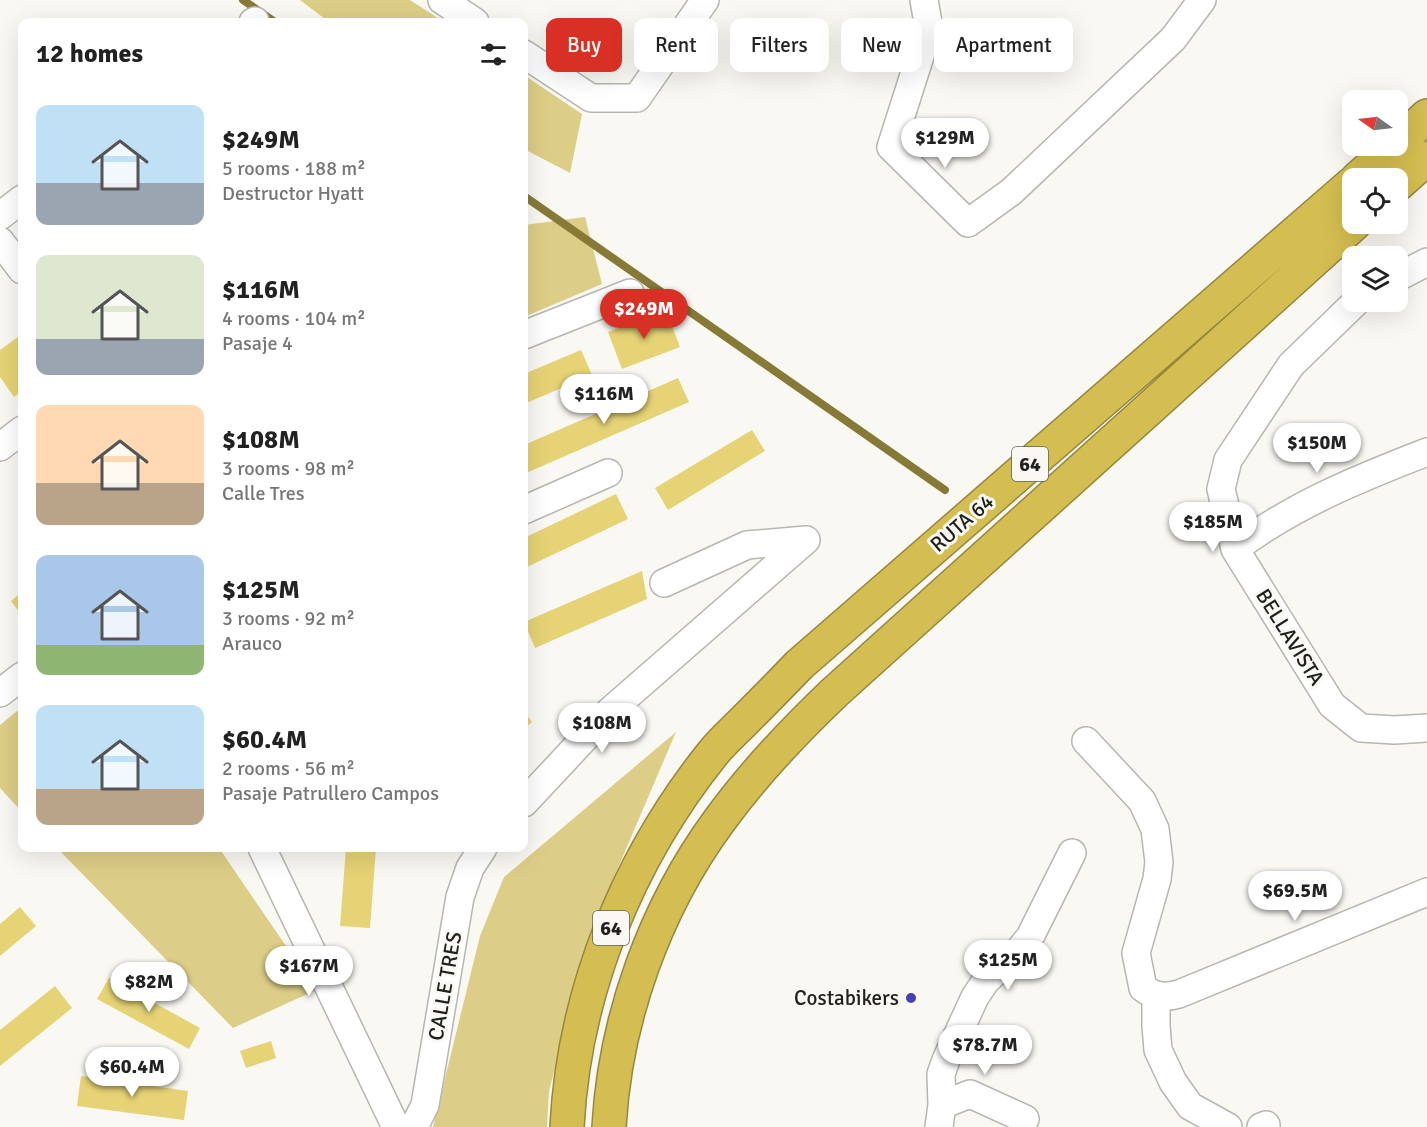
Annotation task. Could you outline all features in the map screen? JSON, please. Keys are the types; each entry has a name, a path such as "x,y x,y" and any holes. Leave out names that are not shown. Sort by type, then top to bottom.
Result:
{"highway":[{"path":"1408,134 1427,116"},
{"path":"1369,168 1383,156"},
{"path":"1408,175 1427,158"},
{"name":"RUTA 64","path":"567,1127 575,1048 586,999 601,952 620,905 643,861 667,819 714,752 799,665 1342,193"},
{"name":"RUTA 64","path":"609,1127 616,1068 636,986 663,916 698,852 742,790 835,692 1343,234"}],"street":[{"path":"442,0 473,13"},
{"path":"528,57 591,98 637,98 705,0"},
{"path":"924,0 929,28 891,147 968,223 1011,192 1173,39 1202,0"},
{"path":"0,216 18,202"},
{"path":"0,241 18,265"},
{"path":"1408,272 1427,262"},
{"path":"528,333 630,293"},
{"name":"BELLAVISTA","path":"1346,312 1291,365 1228,460 1221,489 1234,549 1332,705 1361,728 1425,736"},
{"path":"0,447 18,433"},
{"path":"1234,549 1258,531 1297,508 1371,473 1427,452"},
{"path":"528,508 608,473"},
{"path":"528,799 610,711 806,540 747,545 664,583"},
{"path":"0,693 18,679"},
{"path":"1086,741 1142,801 1155,829 1159,862 1136,953 1143,988 1168,995 1427,892"},
{"path":"264,852 396,1127"},
{"name":"CALLE TRES","path":"414,1127 424,1105 460,897 470,868 480,852"},
{"path":"941,1116 941,1074 975,998 985,982 1013,958 1030,938 1072,853"},
{"path":"1168,995 1156,1026 1158,1050 1173,1082 1190,1106 1228,1127"},
{"path":"941,1116 970,1094 1025,1119"}],"shaded area":[{"path":"300,0 410,0 438,18 324,18"},
{"path":"528,78 582,114 570,173 528,151"},
{"path":"585,217 602,284 528,315 528,224"},
{"path":"18,710 18,808 0,788 0,725"},
{"path":"676,732 591,931 549,1091 547,1127 433,1127 480,936 504,877"},
{"path":"61,852 222,852 316,990 233,1028"}],"building":[{"path":"666,310 680,347 622,369 608,332"},
{"path":"18,337 18,394 14,397 0,377 0,350"},
{"path":"581,350 592,375 528,402 528,372"},
{"path":"678,378 689,402 528,472 528,443"},
{"path":"752,430 765,451 668,510 655,488"},
{"path":"616,494 628,519 528,567 528,536"},
{"path":"642,571 647,599 535,648 528,631 528,620"},
{"path":"18,595 18,611 11,601"},
{"path":"346,852 376,852 370,928 340,926"},
{"path":"20,907 36,926 0,956 0,924"},
{"path":"109,978 200,1028 189,1049 97,999"},
{"path":"55,986 72,1008 0,1066 0,1030"},
{"path":"271,1041 276,1058 246,1068 240,1051"},
{"path":"81,1076 188,1091 184,1120 77,1106"}],"waterway":[{"path":"243,0 269,18"},
{"path":"528,199 945,490"}],"place":[{"name":"Costabikers","path":"911,998"}]}
